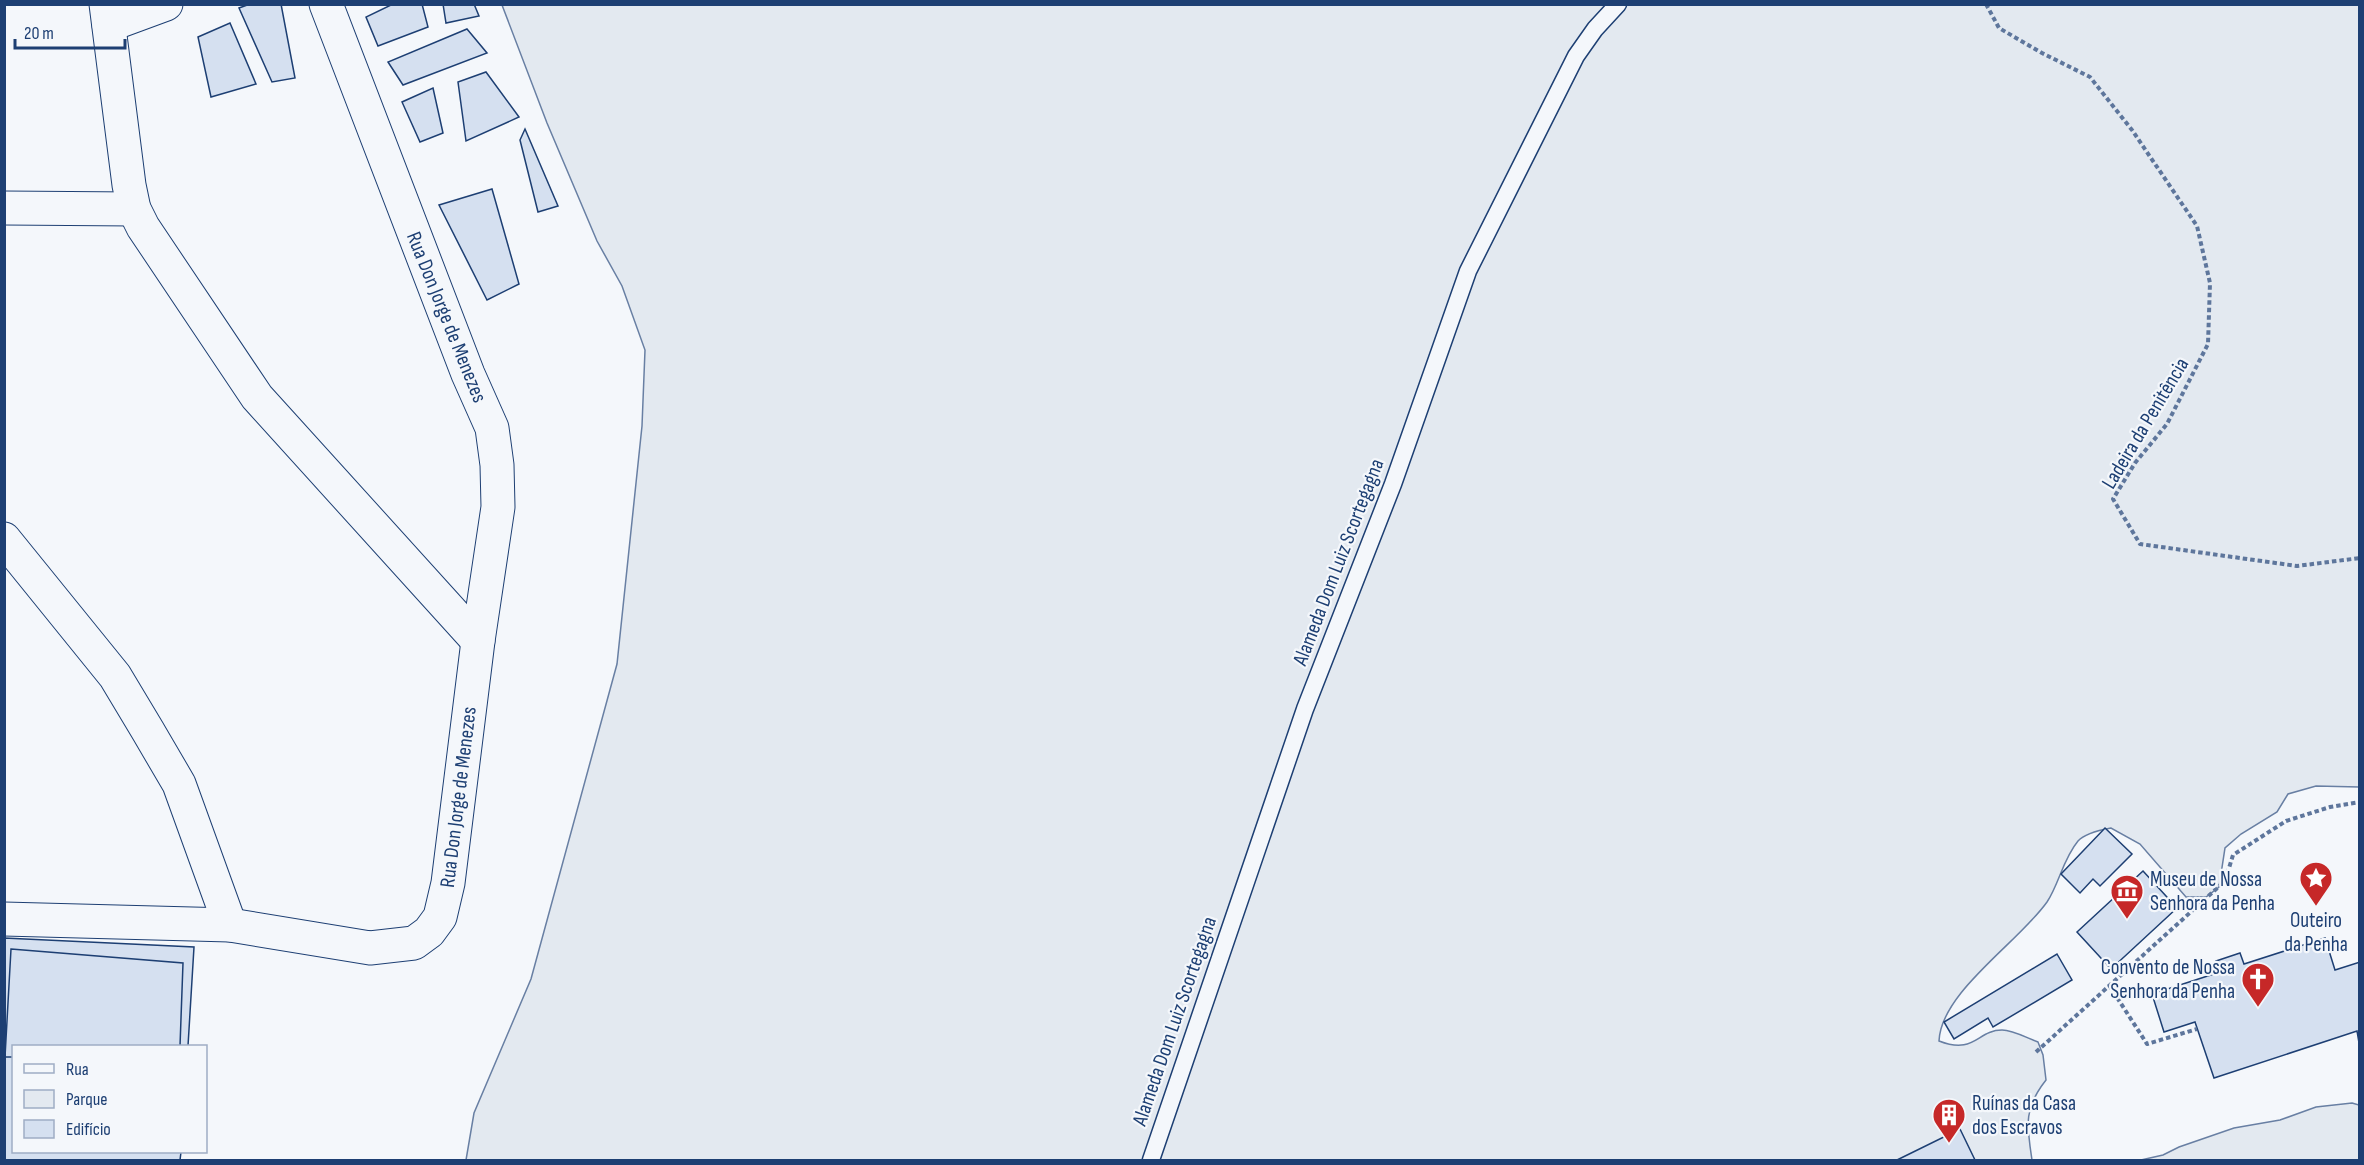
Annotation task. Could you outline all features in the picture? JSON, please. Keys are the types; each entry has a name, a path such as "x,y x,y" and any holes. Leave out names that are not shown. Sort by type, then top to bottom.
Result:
{"street":[{"path":"166,4 107,15 134,209 156,248 256,397 478,640"},
{"name":"Rua Don Jorge de Menezes","path":"230,925 370,948 414,943 429,932 440,917 448,883 478,640 498,507 497,465 492,428 468,374 326,4"},
{"path":"4,208 134,209"},
{"path":"4,539 115,676 148,731 179,784 230,925 4,919"}],"lane":[{"name":"Alameda Dom Luiz Scortegagna","path":"1151,1161 1305,709 1393,484 1467,271 1576,56 1595,29 1618,4"}],"path":[{"name":"Ladeira da Penitência","path":"1986,4 1999,28 2042,54 2090,77 2132,130 2197,226 2210,284 2208,344 2167,424 2135,463 2113,499 2140,544 2297,566 2360,558"},
{"path":"2036,1052 2225,881 2233,855 2286,821 2330,807 2360,802"},
{"path":"2109,986 2147,1044 2198,1029"}],"green space":[{"path":"502,5 2359,5 2359,787 2316,786 2288,794 2277,812 2241,834 2225,848 2219,887 2206,897 2186,897 2140,844 2111,828 2089,834 2078,841 2047,902 1983,968 1953,1004 1943,1023 1939,1041 1951,1045 1968,1044 1994,1031 2006,1030 2038,1042 2043,1055 2046,1080 2033,1100 2028,1118 2032,1160 466,1160 474,1113 531,979 617,664 642,426 645,350 622,286 597,241 547,123"},
{"path":"2352,1103 2359,1105 2359,1160 2141,1160 2163,1155 2234,1128 2280,1120 2316,1107"}],"building":[{"path":"250,4 281,4 295,78 272,82 239,8"},
{"path":"393,4 422,4 428,27 378,46 366,17"},
{"path":"443,4 474,4 479,16 446,23"},
{"path":"230,23 256,84 211,97 198,37"},
{"path":"467,29 487,53 403,85 388,62"},
{"path":"486,72 519,117 466,141 458,82"},
{"path":"433,88 443,133 420,142 402,102"},
{"path":"525,129 558,206 538,212 520,140"},
{"path":"492,189 519,284 487,300 439,205"},
{"path":"2105,828 2132,854 2100,886 2093,879 2080,893 2061,874"},
{"name":"Museu de Nossa Senhora da Penha","path":"2143,871 2177,908 2111,969 2077,932"},
{"path":"4,938 194,947 188,1045 12,1045 12,1153 181,1153 180,1160 4,1160"},
{"name":"Convento de Nossa Senhora da Penha","path":"2325,938 2335,970 2360,962 2360,1049 2357,1031 2214,1078 2195,1022 2164,1032 2152,994 2220,972 2216,961 2240,953 2244,964"},
{"path":"11,949 183,963 180,1045 12,1045 12,1057 5,1057"},
{"path":"2057,954 2072,980 1993,1027 1988,1018 1954,1039 1944,1022"},
{"name":"Ruínas da Casa dos Escravos","path":"1960,1129 1975,1160 1897,1160"}],"place":[{"name":"Outeiro da Penha","path":"2316,907"},
{"name":"Museu de Nossa Senhora da Penha","path":"2127,920"},
{"name":"Convento de Nossa Senhora da Penha","path":"2258,1008"},
{"name":"Ruínas da Casa dos Escravos","path":"1949,1144"}]}
